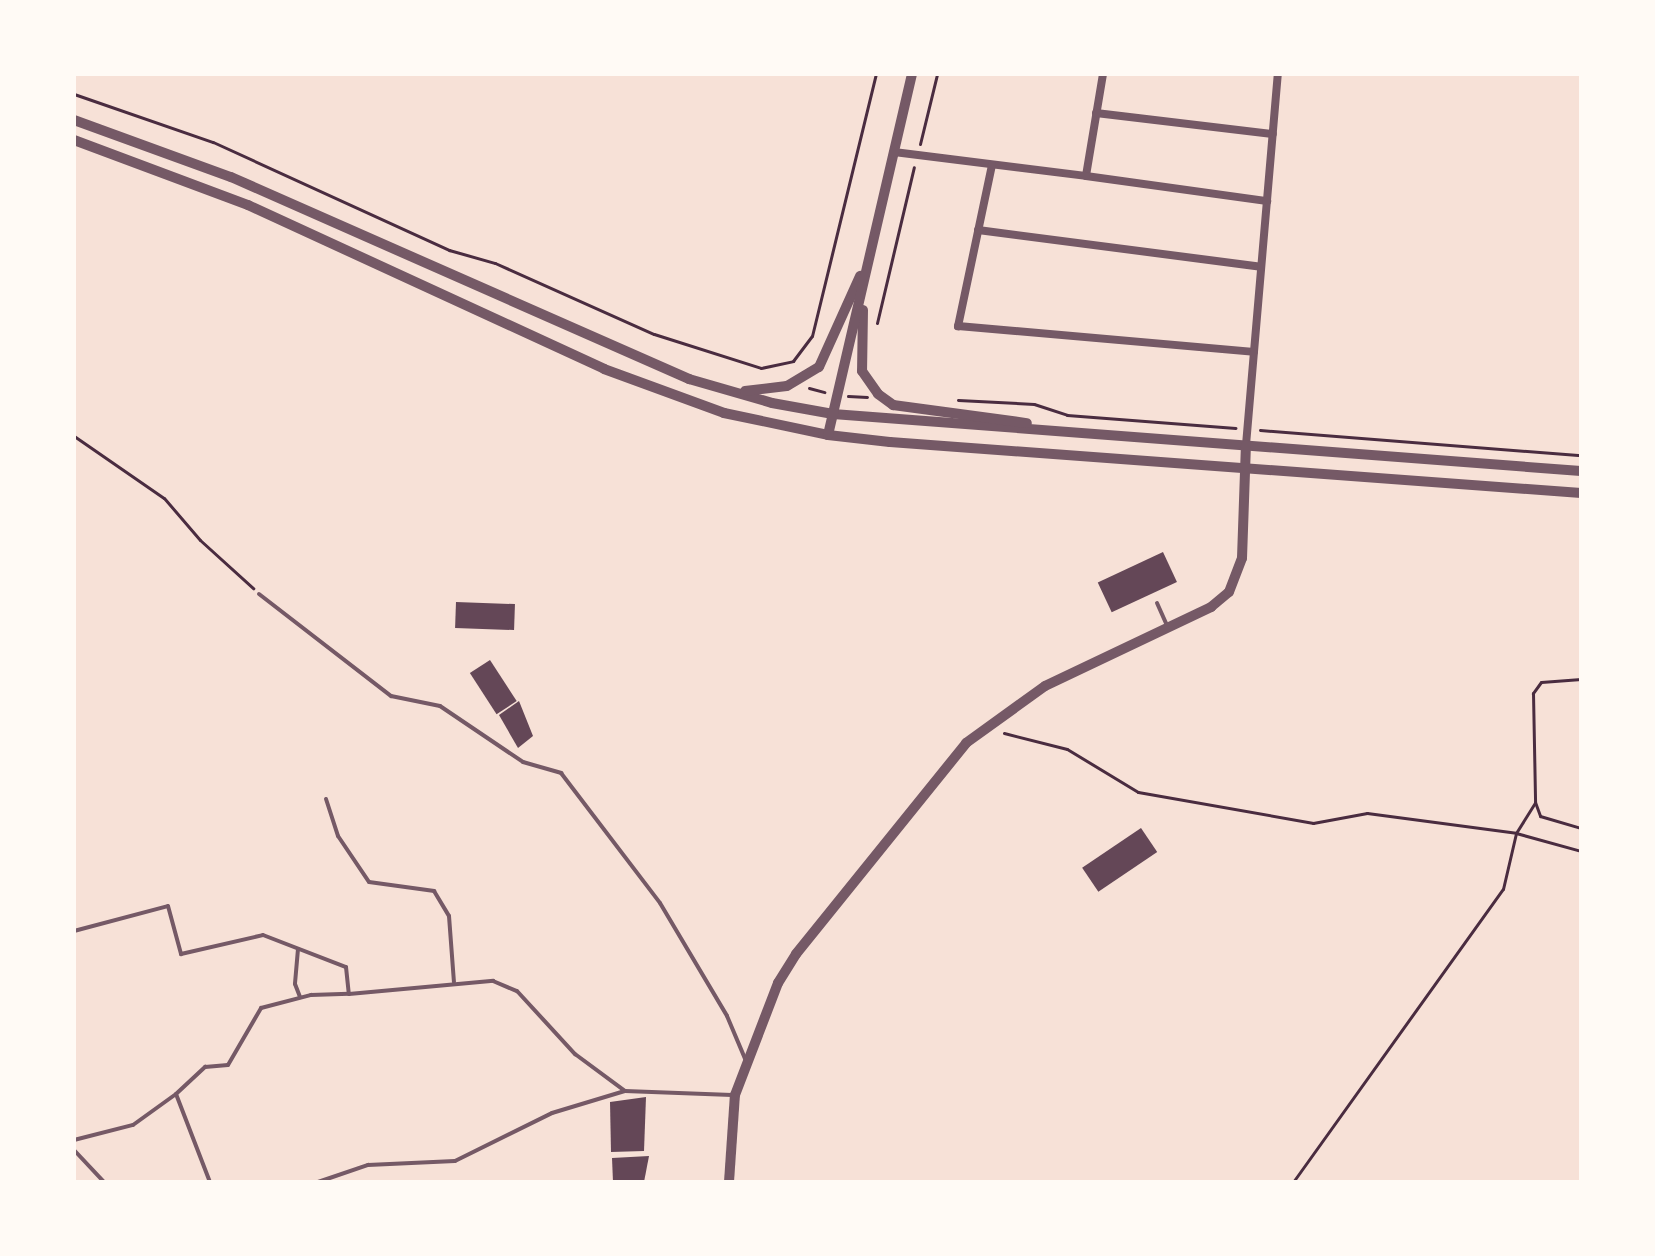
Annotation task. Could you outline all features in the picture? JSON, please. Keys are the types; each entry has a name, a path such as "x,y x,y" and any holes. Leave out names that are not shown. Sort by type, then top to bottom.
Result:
{"street":[{"path":"828,435 912,74"},
{"path":"1086,176 1103,74"},
{"path":"729,1182 735,1095 778,983 800,947 949,760 985,728 1045,686 1221,601 1235,584 1242,558 1247,429 1278,74"},
{"path":"1096,113 1273,134"},
{"path":"74,120 231,177 679,375 725,390 833,414 1581,471"},
{"path":"74,140 248,205 658,391 724,413 828,435 1581,493"},
{"path":"894,152 1267,201"},
{"path":"992,165 958,326 1254,352"},
{"path":"978,230 1261,267"},
{"path":"725,390 787,386 819,367 870,253"},
{"path":"870,253 860,354 862,371 878,394 893,405 919,411 1009,418 1051,430"}],"lane":[{"path":"259,594 391,696 440,706 523,762 561,773 660,903 727,1016 746,1061"},
{"path":"1157,603 1168,628"},
{"path":"326,799 338,836 369,882 434,891 449,916 454,982"},
{"path":"74,931 168,906 181,954 263,935 346,967 349,994"},
{"path":"298,949 295,984 300,997"},
{"path":"74,1140 133,1125 176,1094 205,1067 228,1065 261,1008 300,997 454,982 493,981 517,991 565,1045 625,1091"},
{"path":"318,1182 368,1165 455,1161 552,1113 625,1091 735,1095"},
{"path":"176,1094 210,1182"},
{"path":"74,1150 104,1182"}],"path":[{"path":"74,94 213,142 449,250 495,263 654,334 761,368 793,361 812,336 876,74"},
{"path":"875,330 937,74"},
{"path":"942,399 1034,404 1067,415 1581,455"},
{"path":"74,436 164,498 200,540 259,594"},
{"path":"1581,679 1541,682 1533,693 1535,802 1540,816 1581,828"},
{"path":"985,728 1067,749 1138,792 1313,823 1367,813 1516,833 1581,851"},
{"path":"1293,1182 1503,889 1516,833 1535,802"}],"building":[{"path":"1163,552 1177,582 1112,612 1098,582"},
{"path":"456,602 515,604 514,630 455,628"},
{"path":"490,660 517,701 497,714 470,673"},
{"path":"519,701 533,736 518,748 499,715"},
{"path":"1141,828 1157,852 1098,892 1082,868"},
{"path":"646,1097 644,1151 611,1152 610,1102"},
{"path":"649,1156 644,1182 613,1182 612,1158"}]}
